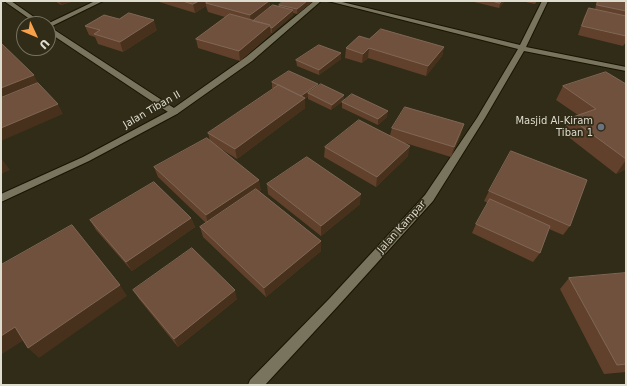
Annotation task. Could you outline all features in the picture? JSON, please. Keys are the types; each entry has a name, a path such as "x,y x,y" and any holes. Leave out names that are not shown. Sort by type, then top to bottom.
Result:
{"street":[{"path":"7,1 29,16"},
{"path":"56,23 100,1"},
{"name":"Jalan Tiban II","path":"1,198 86,159 174,112 248,59 318,1"},
{"path":"331,1 522,48 626,69"},
{"name":"Jalan Kampar","path":"255,385 334,302 429,198 481,118 522,48 545,1"},
{"path":"56,32 174,112"}],"building":[{"path":"183,1 199,1 193,4"},
{"path":"210,1 269,1 250,15 206,3"},
{"path":"283,1 307,1 297,9 279,5"},
{"path":"598,1 626,1 626,11 597,5"},
{"path":"273,5 293,10 272,28 270,25 253,21"},
{"path":"589,8 626,16 626,36 582,26"},
{"path":"129,13 154,20 120,42 94,34 100,30 85,26 104,15 119,19"},
{"path":"230,14 270,25 239,51 196,39"},
{"path":"381,29 444,47 428,66 369,48 363,54 346,48 359,36 369,39"},
{"path":"1,43 34,75 1,88"},
{"path":"319,45 341,53 319,70 296,60"},
{"path":"289,71 318,84 301,96 272,82"},
{"path":"606,72 626,84 626,159 570,118 596,109 563,86"},
{"path":"38,83 58,104 1,128 1,98"},
{"path":"321,84 344,95 332,105 308,93"},
{"path":"279,85 305,98 235,149 208,133"},
{"path":"352,94 388,111 378,119 342,102"},
{"path":"405,107 464,124 454,147 392,128"},
{"path":"359,120 410,146 377,177 325,147"},
{"path":"207,138 259,180 206,215 154,167"},
{"path":"511,151 587,180 570,226 489,191"},
{"path":"307,157 361,194 321,226 267,184"},
{"path":"154,182 191,218 126,262 90,220"},
{"path":"256,189 321,241 264,288 200,227"},
{"path":"490,199 550,226 540,253 476,224"},
{"path":"72,225 120,285 28,348 15,327 1,336 1,265"},
{"path":"192,248 235,290 174,339 133,290"},
{"path":"626,273 626,364 617,365 569,278"}],"place":[{"name":"Masjid Al-Kiram Tiban 1","path":"601,127"}]}
